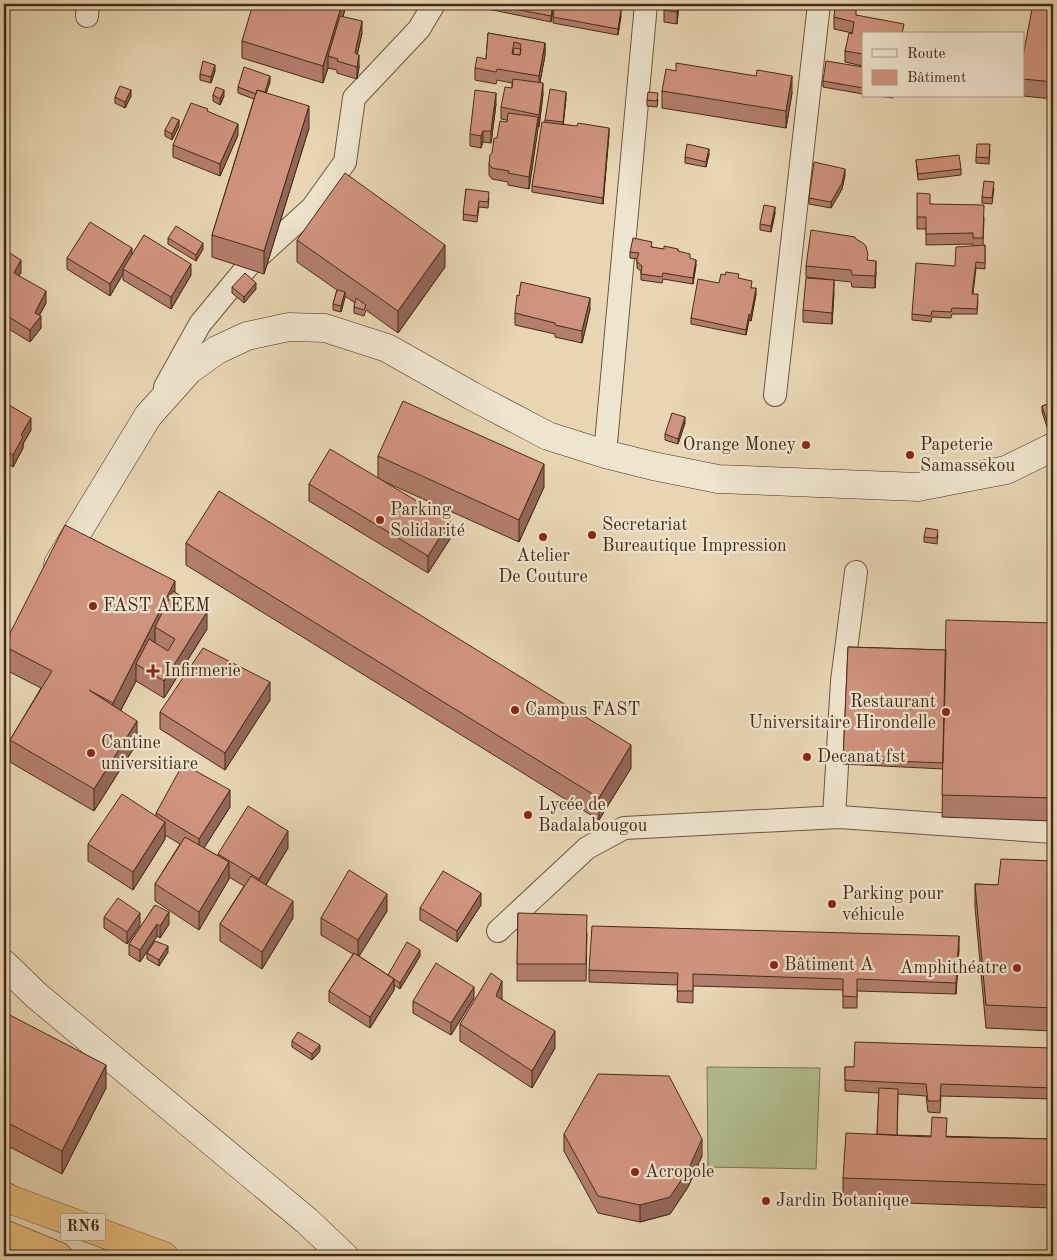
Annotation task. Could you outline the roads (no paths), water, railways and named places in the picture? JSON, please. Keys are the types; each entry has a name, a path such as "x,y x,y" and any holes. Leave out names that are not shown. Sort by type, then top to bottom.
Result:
{"highway":[{"name":"RN6","path":"4,1196 164,1256"},
{"name":"RN6","path":"4,1234 58,1256"}],"street":[{"path":"45,585 148,416 200,324 248,266 312,208 345,162 354,98 419,29 434,4"},
{"path":"605,454 646,4"},
{"path":"774,395 819,4"},
{"path":"148,416 189,370 217,350 247,336 289,327 325,328 386,348 548,436 605,454 718,479 918,487 1006,470 1053,448"},
{"path":"834,817 842,681 856,572"},
{"path":"498,931 587,848 624,828 834,817 1053,832"},
{"path":"4,964 36,995 307,1221 344,1256"}],"place":[{"name":"Orange Money","path":"806,445"},
{"name":"Papeterie Samassekou","path":"910,455"},
{"name":"Parking Solidarité","path":"380,520"},
{"name":"Secretariat Bureautique Impression","path":"592,535"},
{"name":"Atelier De Couture","path":"543,537"},
{"name":"FAST AEEM","path":"93,606"},
{"name":"Infirmerie","path":"153,671"},
{"name":"Campus FAST","path":"515,710"},
{"name":"Restaurant Universitaire Hirondelle","path":"946,712"},
{"name":"Cantine universitiare","path":"91,753"},
{"name":"Decanat fst","path":"807,757"},
{"name":"Lycée de Badalabougou","path":"528,815"},
{"name":"Parking pour véhicule","path":"832,904"},
{"name":"Bâtiment A","path":"774,965"},
{"name":"Amphithéatre","path":"1017,968"},
{"name":"Acropole","path":"635,1172"},
{"name":"Jardin Botanique","path":"766,1201"}]}
